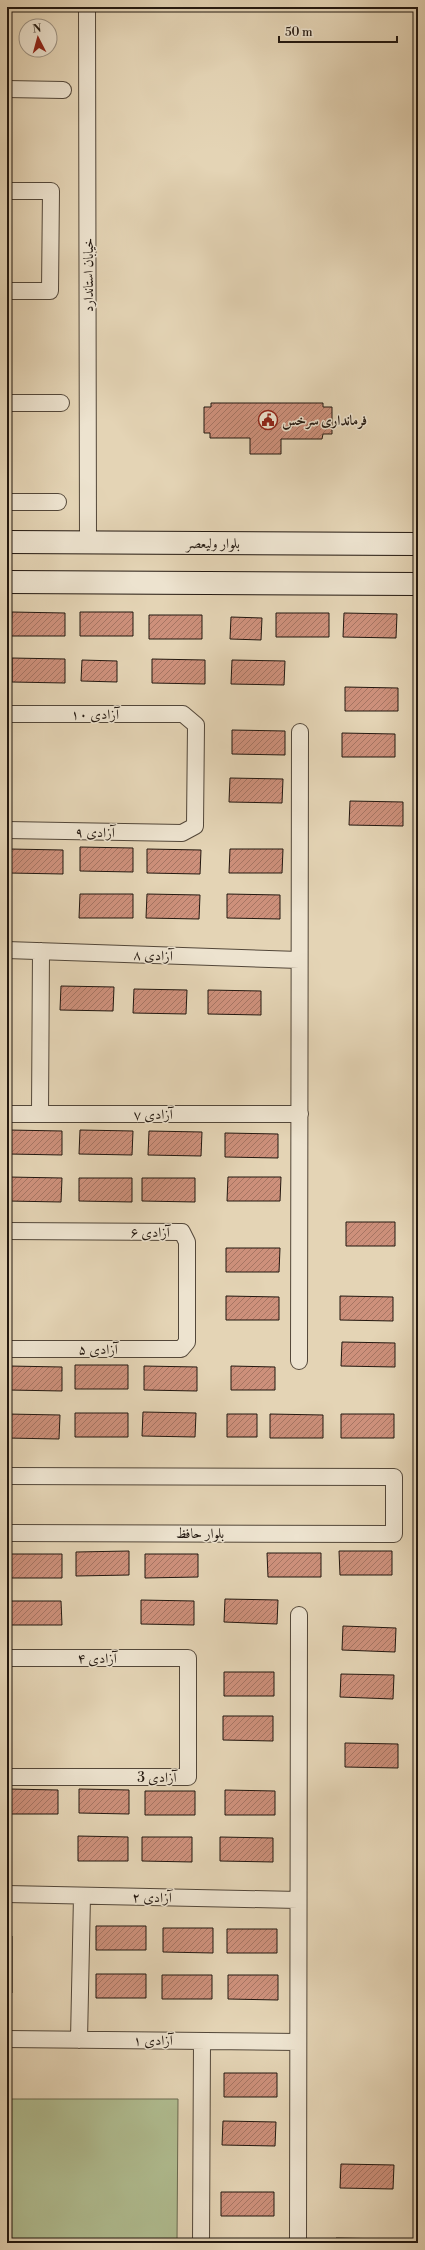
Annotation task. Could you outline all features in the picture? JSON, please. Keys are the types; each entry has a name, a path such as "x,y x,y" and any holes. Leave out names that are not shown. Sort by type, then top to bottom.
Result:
{"street":[{"name":"خیابان استاندارد","path":"87,7 88,542"},
{"path":"7,89 63,90"},
{"path":"7,191 51,191 50,290 7,291"},
{"path":"7,403 61,403"},
{"path":"7,502 58,502"},
{"name":"بلوار ولیعصر","path":"7,542 418,544"},
{"path":"7,582 418,584"},
{"name":"آزادی ۱۰","path":"7,714 184,714 196,724 196,826 182,833"},
{"path":"299,1361 300,732"},
{"name":"آزادی ۹","path":"7,830 182,833"},
{"name":"آزادی ۸","path":"7,950 299,960"},
{"path":"40,1114 41,951"},
{"name":"آزادی ۷","path":"7,1114 300,1114"},
{"name":"آزادی ۶","path":"7,1231 182,1232 187,1242 187,1342"},
{"name":"آزادی ۵","path":"7,1349 181,1349 187,1342"},
{"name":"بلوار حافظ","path":"7,1476 394,1477 394,1534 7,1533"},
{"path":"298,2243 299,1615"},
{"name":"آزادی ۴","path":"7,1658 188,1658"},
{"name":"آزادی 3","path":"7,1777 188,1777 188,1658"},
{"name":"آزادی ۲","path":"7,1894 298,1900"},
{"path":"79,2040 82,1896"},
{"name":"آزادی ۱","path":"7,2039 298,2042"},
{"path":"201,2243 202,2041"}],"green space":[{"path":"7,2099 178,2099 177,2243 7,2243"}],"building":[{"name":"فرمانداری سرخس","path":"211,403 323,403 323,407 332,407 332,434 323,434 322,439 281,439 281,454 250,454 250,438 210,438 210,433 204,433 204,407 211,407"},
{"path":"12,612 65,613 65,636 11,636"},
{"path":"80,612 133,612 133,636 80,636"},
{"path":"276,613 329,613 329,637 276,637"},
{"path":"344,613 397,614 396,638 343,637"},
{"path":"149,615 202,615 202,639 149,639"},
{"path":"231,617 262,618 261,640 230,639"},
{"path":"12,658 65,659 65,683 12,682"},
{"path":"152,659 205,660 205,684 152,683"},
{"path":"82,660 117,661 117,682 81,681"},
{"path":"232,660 285,661 284,685 231,684"},
{"path":"345,687 398,688 398,711 345,711"},
{"path":"232,730 285,731 285,755 232,754"},
{"path":"342,733 395,734 395,757 342,757"},
{"path":"230,778 283,779 282,803 229,802"},
{"path":"350,801 403,802 403,826 349,825"},
{"path":"80,847 133,848 133,872 80,871"},
{"path":"10,849 63,850 63,874 9,873"},
{"path":"147,849 201,850 200,874 147,873"},
{"path":"230,849 283,849 282,873 229,873"},
{"path":"80,894 133,894 133,918 79,918"},
{"path":"147,894 200,895 199,919 146,918"},
{"path":"227,894 280,895 280,919 227,918"},
{"path":"61,986 114,987 113,1011 60,1010"},
{"path":"134,989 187,990 186,1014 133,1013"},
{"path":"208,990 261,991 261,1015 208,1014"},
{"path":"9,1130 62,1131 62,1155 9,1154"},
{"path":"80,1130 133,1131 132,1155 79,1154"},
{"path":"149,1131 202,1132 201,1156 148,1155"},
{"path":"225,1133 278,1134 278,1158 225,1157"},
{"path":"9,1177 62,1178 61,1202 8,1201"},
{"path":"228,1177 281,1177 280,1201 227,1201"},
{"path":"79,1178 132,1178 132,1202 79,1201"},
{"path":"142,1178 195,1178 195,1202 142,1201"},
{"path":"346,1222 395,1222 395,1246 346,1246"},
{"path":"226,1248 280,1248 279,1272 226,1272"},
{"path":"226,1296 279,1297 279,1320 226,1320"},
{"path":"340,1296 393,1297 393,1321 340,1320"},
{"path":"342,1342 395,1343 395,1367 341,1366"},
{"path":"75,1365 128,1365 128,1389 75,1389"},
{"path":"9,1366 62,1367 62,1391 9,1390"},
{"path":"144,1366 197,1367 197,1391 144,1390"},
{"path":"231,1366 275,1367 275,1390 231,1390"},
{"path":"143,1412 196,1413 195,1437 142,1436"},
{"path":"75,1413 128,1413 128,1437 75,1437"},
{"path":"7,1414 60,1415 59,1439 7,1438"},
{"path":"227,1414 257,1414 257,1437 227,1437"},
{"path":"270,1414 323,1415 323,1438 270,1438"},
{"path":"341,1414 394,1414 394,1438 341,1438"},
{"path":"129,1551 129,1575 76,1576 76,1552"},
{"path":"339,1551 392,1551 392,1575 340,1575"},
{"path":"267,1553 321,1553 321,1577 268,1577"},
{"path":"9,1554 62,1554 62,1578 9,1578"},
{"path":"145,1554 198,1554 198,1577 145,1578"},
{"path":"225,1599 278,1600 277,1624 224,1622"},
{"path":"141,1600 194,1601 194,1625 141,1624"},
{"path":"8,1601 61,1601 62,1625 8,1625"},
{"path":"343,1626 396,1628 395,1652 342,1650"},
{"path":"224,1672 274,1672 274,1696 224,1696"},
{"path":"341,1674 394,1675 393,1699 340,1697"},
{"path":"223,1716 273,1716 273,1741 223,1740"},
{"path":"345,1743 398,1744 398,1768 345,1767"},
{"path":"9,1789 58,1790 58,1814 8,1814"},
{"path":"79,1789 129,1790 129,1814 79,1813"},
{"path":"225,1790 275,1791 275,1815 225,1815"},
{"path":"145,1791 195,1791 195,1815 145,1815"},
{"path":"78,1836 128,1837 128,1861 78,1861"},
{"path":"142,1837 192,1837 192,1862 142,1861"},
{"path":"220,1837 273,1838 273,1862 220,1861"},
{"path":"96,1926 146,1926 146,1950 96,1950"},
{"path":"163,1928 213,1928 213,1953 163,1952"},
{"path":"227,1929 277,1929 277,1953 227,1953"},
{"path":"7,1936 12,1936 12,1993 7,1993"},
{"path":"96,1974 146,1974 146,1998 96,1998"},
{"path":"162,1975 212,1975 212,1999 162,1999"},
{"path":"228,1975 278,1975 278,2000 228,1999"},
{"path":"224,2073 277,2073 277,2097 224,2097"},
{"path":"223,2121 276,2122 275,2146 222,2145"},
{"path":"341,2164 394,2165 393,2189 340,2188"},
{"path":"221,2192 274,2192 274,2216 221,2216"},
{"path":"336,2238 390,2239 389,2243 336,2243"},
{"path":"219,2240 272,2240 272,2243 219,2243"}],"place":[{"name":"فرمانداری سرخس","path":"268,420"}]}
